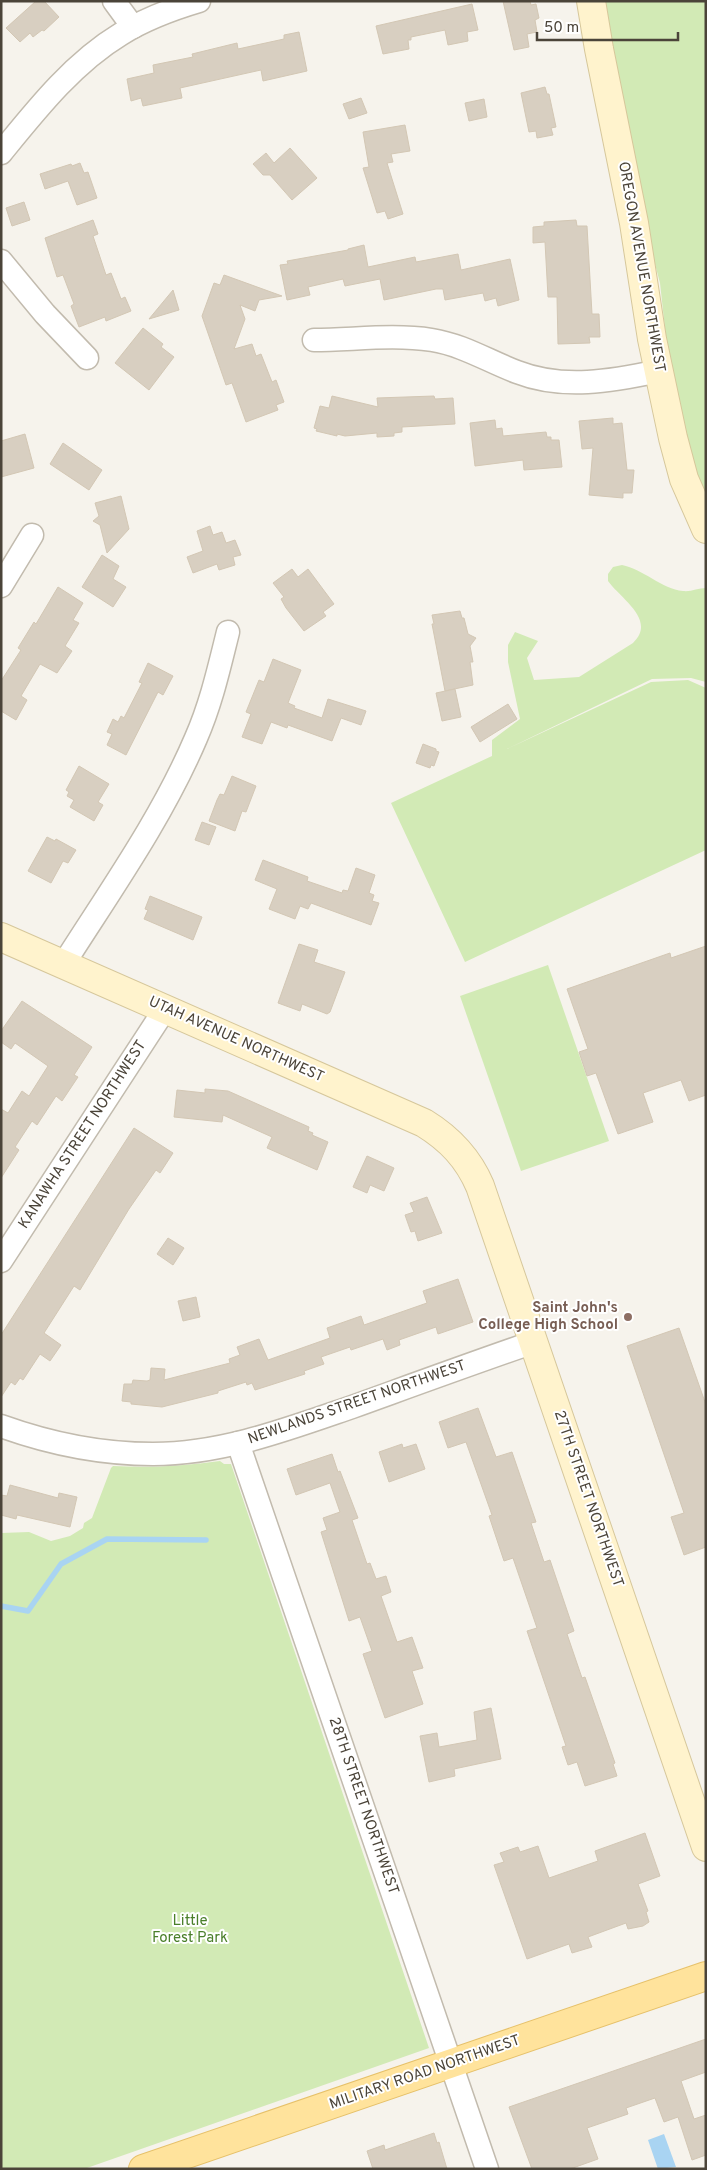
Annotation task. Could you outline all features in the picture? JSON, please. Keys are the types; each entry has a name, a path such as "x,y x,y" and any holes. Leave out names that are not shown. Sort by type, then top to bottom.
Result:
{"main road":[{"name":"MILITARY ROAD NORTHWEST","path":"152,2167 706,1976"}],"street":[{"path":"114,1 133,27"},
{"path":"1,153 59,86 108,42 133,27 166,12 199,1"},
{"name":"OREGON AVENUE NORTHWEST","path":"591,1 634,224 649,321 673,438 684,479 706,528"},
{"path":"1,261 45,314 87,358"},
{"path":"314,340 394,337 432,340 466,349 516,372 555,382 615,380 659,371"},
{"path":"1,586 32,535"},
{"path":"63,964 144,837 179,775 196,739 210,701 228,632"},
{"name":"UTAH AVENUE NORTHWEST","path":"1,937 424,1123 443,1136 463,1155"},
{"name":"KANAWHA STREET NORTHWEST","path":"1,1261 165,1009"},
{"name":"27TH STREET NORTHWEST","path":"463,1155 480,1186 706,1846"},
{"name":"NEWLANDS STREET NORTHWEST","path":"1,1426 37,1439 73,1447 123,1453 178,1452 238,1443 295,1426 534,1342"},
{"name":"28TH STREET NORTHWEST","path":"238,1443 487,2169"}],"green space":[{"path":"599,1 706,1 706,506 693,472 669,365 660,283 646,230"},
{"path":"622,565 637,570 675,589 686,591 706,588 706,682 691,678 652,679 507,749 651,682 688,680 706,688 706,850 465,962 391,803 492,756 492,740 520,719 508,662 508,645 515,632 538,641 527,658 534,680 579,677 633,643 639,634 641,626 639,618 628,602 608,581 608,574 613,567"},
{"path":"548,965 609,1141 521,1171 460,996"},
{"name":"Little Forest Park","path":"220,1461 224,1464 231,1464 429,2048 84,2169 1,2169 1,1533 29,1532 51,1541 70,1536 83,1528 84,1523 92,1518 113,1466 166,1466"}],"water":[{"path":"664,2134 676,2167 658,2169 648,2140"}],"building":[{"path":"36,1 44,1 59,17 44,31 42,30 33,37 30,33 20,42 6,28"},
{"path":"503,1 530,1 531,5 536,4 539,18 535,20 537,32 527,34 529,47 514,50"},
{"path":"472,4 478,30 467,32 468,41 448,45 445,30 411,37 411,40 408,40 409,49 383,54 376,26"},
{"path":"299,32 307,71 263,81 261,70 180,88 182,98 143,106 141,98 131,101 127,79 154,73 153,65 193,57 192,54 237,43 238,49 284,39 284,35"},
{"path":"545,87 547,94 549,94 556,127 551,128 553,135 537,138 536,131 529,132 521,93"},
{"path":"361,98 367,113 349,119 343,104"},
{"path":"484,99 487,117 469,121 465,103"},
{"path":"405,125 410,151 391,154 393,162 387,163 403,214 388,219 385,211 377,213 363,168 369,167 363,132"},
{"path":"290,148 317,178 292,200 270,175 263,175 253,164 266,153 274,163"},
{"path":"80,163 84,173 88,172 97,198 77,205 68,181 45,189 40,174"},
{"path":"24,202 30,220 12,226 6,208"},
{"path":"93,220 98,234 93,236 106,275 111,273 121,299 125,297 131,311 106,321 105,317 79,327 71,306 74,304 63,275 57,277 45,238"},
{"path":"576,220 577,226 587,226 592,314 599,314 600,337 589,337 590,343 558,344 557,297 548,297 545,242 533,243 533,227 544,226 544,222"},
{"path":"364,245 368,267 415,257 416,262 458,254 461,270 510,259 519,300 498,306 496,298 485,301 483,293 445,300 443,289 436,289 384,300 380,279 345,286 343,279 308,287 310,295 287,300 280,265 288,264 287,261 348,250"},
{"path":"224,275 282,296 259,300 255,311 240,305 245,319 234,349 252,344 256,356 261,354 272,382 276,380 284,402 276,405 278,410 246,422 232,383 226,385 202,316 214,283 220,285"},
{"path":"173,290 179,310 149,319"},
{"path":"143,328 163,344 161,347 174,357 149,390 115,363"},
{"path":"332,396 378,407 377,398 434,396 435,399 453,398 455,424 402,427 402,432 394,433 394,436 377,437 377,433 345,436 337,434 337,436 316,431 317,429 314,428 320,406 329,408"},
{"path":"613,418 613,424 622,423 627,470 634,470 632,493 623,493 623,498 589,495 593,448 582,449 579,421"},
{"path":"495,420 496,429 502,428 503,436 546,432 547,437 551,437 551,440 559,440 562,467 524,470 523,460 475,466 470,423"},
{"path":"25,434 34,468 1,477 1,441"},
{"path":"63,443 102,470 89,490 50,464"},
{"path":"121,496 129,529 107,553 100,525 93,521 99,516 95,503"},
{"path":"210,526 213,535 222,532 226,543 235,540 241,555 233,557 235,565 219,570 217,564 193,573 187,557 203,551 197,531"},
{"path":"102,555 119,566 113,579 126,587 113,607 82,587"},
{"path":"292,569 298,577 308,569 334,604 323,612 326,616 304,631 286,608 281,599 284,597 273,583"},
{"path":"58,587 83,603 73,620 79,623 65,646 72,651 57,673 40,664 21,696 27,700 16,720 1,711 1,681 21,650 18,648 34,622 36,624"},
{"path":"460,611 468,634 476,638 470,646 473,662 470,662 473,685 445,691 432,624 434,624 432,615"},
{"path":"273,659 301,670 288,703 295,706 294,708 322,718 328,699 366,711 361,725 341,718 332,741 288,725 287,728 271,722 262,744 242,737 251,714 246,712 259,680 264,682"},
{"path":"148,663 173,676 163,695 158,692 126,755 107,745 112,734 107,732 113,719 118,722 121,716 124,718 142,683 139,682"},
{"path":"455,689 461,717 442,721 436,693"},
{"path":"508,704 517,719 480,742 471,727"},
{"path":"423,744 439,752 434,766 431,765 430,768 416,763"},
{"path":"79,766 109,784 98,802 103,805 94,821 70,807 74,800 67,796 69,792 66,790"},
{"path":"232,776 256,786 246,812 242,811 235,831 209,821 220,794 224,795"},
{"path":"202,822 216,827 209,845 195,840"},
{"path":"47,837 55,841 56,839 76,850 68,863 63,861 51,883 28,871"},
{"path":"263,860 308,877 307,881 342,893 343,890 348,891 356,868 375,875 369,893 374,895 372,901 379,903 371,925 311,903 308,909 300,906 295,919 269,909 277,889 255,880"},
{"path":"150,896 202,917 193,940 144,919 148,910 145,909"},
{"path":"299,944 318,950 314,962 345,972 330,1012 327,1014 302,1004 300,1011 278,1003"},
{"path":"706,946 706,1095 689,1101 681,1080 643,1093 653,1122 618,1134 596,1073 587,1076 579,1052 588,1049 567,989 670,953 671,958"},
{"path":"22,1001 92,1047 74,1075 78,1077 62,1101 56,1096 37,1125 32,1121 15,1147 19,1150 1,1178 1,1109 8,1113 22,1091 29,1096 48,1066 15,1043 11,1049 1,1042 1,1031"},
{"path":"205,1089 228,1091 309,1127 308,1131 313,1133 312,1135 328,1142 317,1170 267,1148 272,1137 223,1115 222,1122 174,1117 177,1090 205,1093"},
{"path":"134,1128 173,1153 160,1173 156,1170 129,1209 80,1290 74,1286 44,1333 61,1345 50,1361 40,1354 23,1380 20,1378 15,1385 11,1382 1,1397 1,1335"},
{"path":"367,1156 394,1168 384,1191 370,1185 367,1193 353,1187"},
{"path":"427,1197 442,1233 418,1241 415,1231 411,1232 405,1215 414,1212 410,1203"},
{"path":"168,1238 184,1248 173,1265 157,1254"},
{"path":"458,1279 473,1322 438,1334 436,1327 399,1340 400,1345 387,1350 383,1339 351,1350 350,1347 321,1357 324,1364 304,1371 305,1374 255,1390 252,1383 247,1385 246,1382 218,1391 218,1393 162,1407 131,1404 131,1402 122,1401 124,1384 132,1384 133,1380 150,1380 151,1368 165,1369 164,1380 230,1363 229,1359 240,1355 237,1347 259,1339 268,1360 330,1338 327,1328 361,1316 364,1325 427,1303 423,1291"},
{"path":"196,1297 200,1317 183,1321 178,1301"},
{"path":"679,1328 706,1405 706,1547 684,1555 671,1517 684,1513 627,1346"},
{"path":"478,1408 496,1457 512,1452 536,1522 531,1523 544,1562 550,1560 574,1631 567,1634 582,1678 585,1677 615,1763 613,1764 617,1776 585,1786 577,1762 568,1765 562,1747 566,1746 527,1631 537,1628 513,1558 504,1561 489,1516 492,1515 466,1442 448,1448 439,1422"},
{"path":"402,1444 403,1448 416,1444 425,1469 389,1482 379,1452"},
{"path":"332,1454 358,1518 352,1520 367,1564 370,1563 376,1579 386,1576 391,1592 381,1596 397,1642 412,1637 423,1668 412,1671 423,1704 385,1718 363,1654 372,1651 360,1617 349,1621 321,1532 327,1530 323,1518 340,1512 330,1483 296,1495 287,1469"},
{"path":"10,1485 58,1498 59,1493 77,1497 70,1527 17,1515 16,1519 1,1515 1,1495 7,1496"},
{"path":"491,1708 501,1759 454,1769 455,1776 429,1782 420,1736 437,1733 439,1747 477,1740 474,1712"},
{"path":"645,1833 660,1876 638,1884 648,1911 646,1912 649,1922 643,1926 628,1929 626,1923 588,1937 592,1947 572,1953 569,1944 527,1959 494,1865 504,1862 500,1853 518,1847 520,1852 538,1846 549,1878 598,1861 595,1851"},
{"path":"706,2039 706,2072 681,2081 694,2119 706,2115 706,2155 692,2160 678,2117 664,2122 655,2098 626,2108 628,2114 587,2128 598,2159 570,2169 532,2169 509,2107"},
{"path":"434,2133 437,2143 439,2142 447,2169 373,2169 367,2151 384,2145 385,2150"}],"waterway":[{"path":"1,1606 28,1611 61,1564 107,1539 206,1540"}],"place":[{"name":"Saint John's College High School","path":"628,1317"}]}
